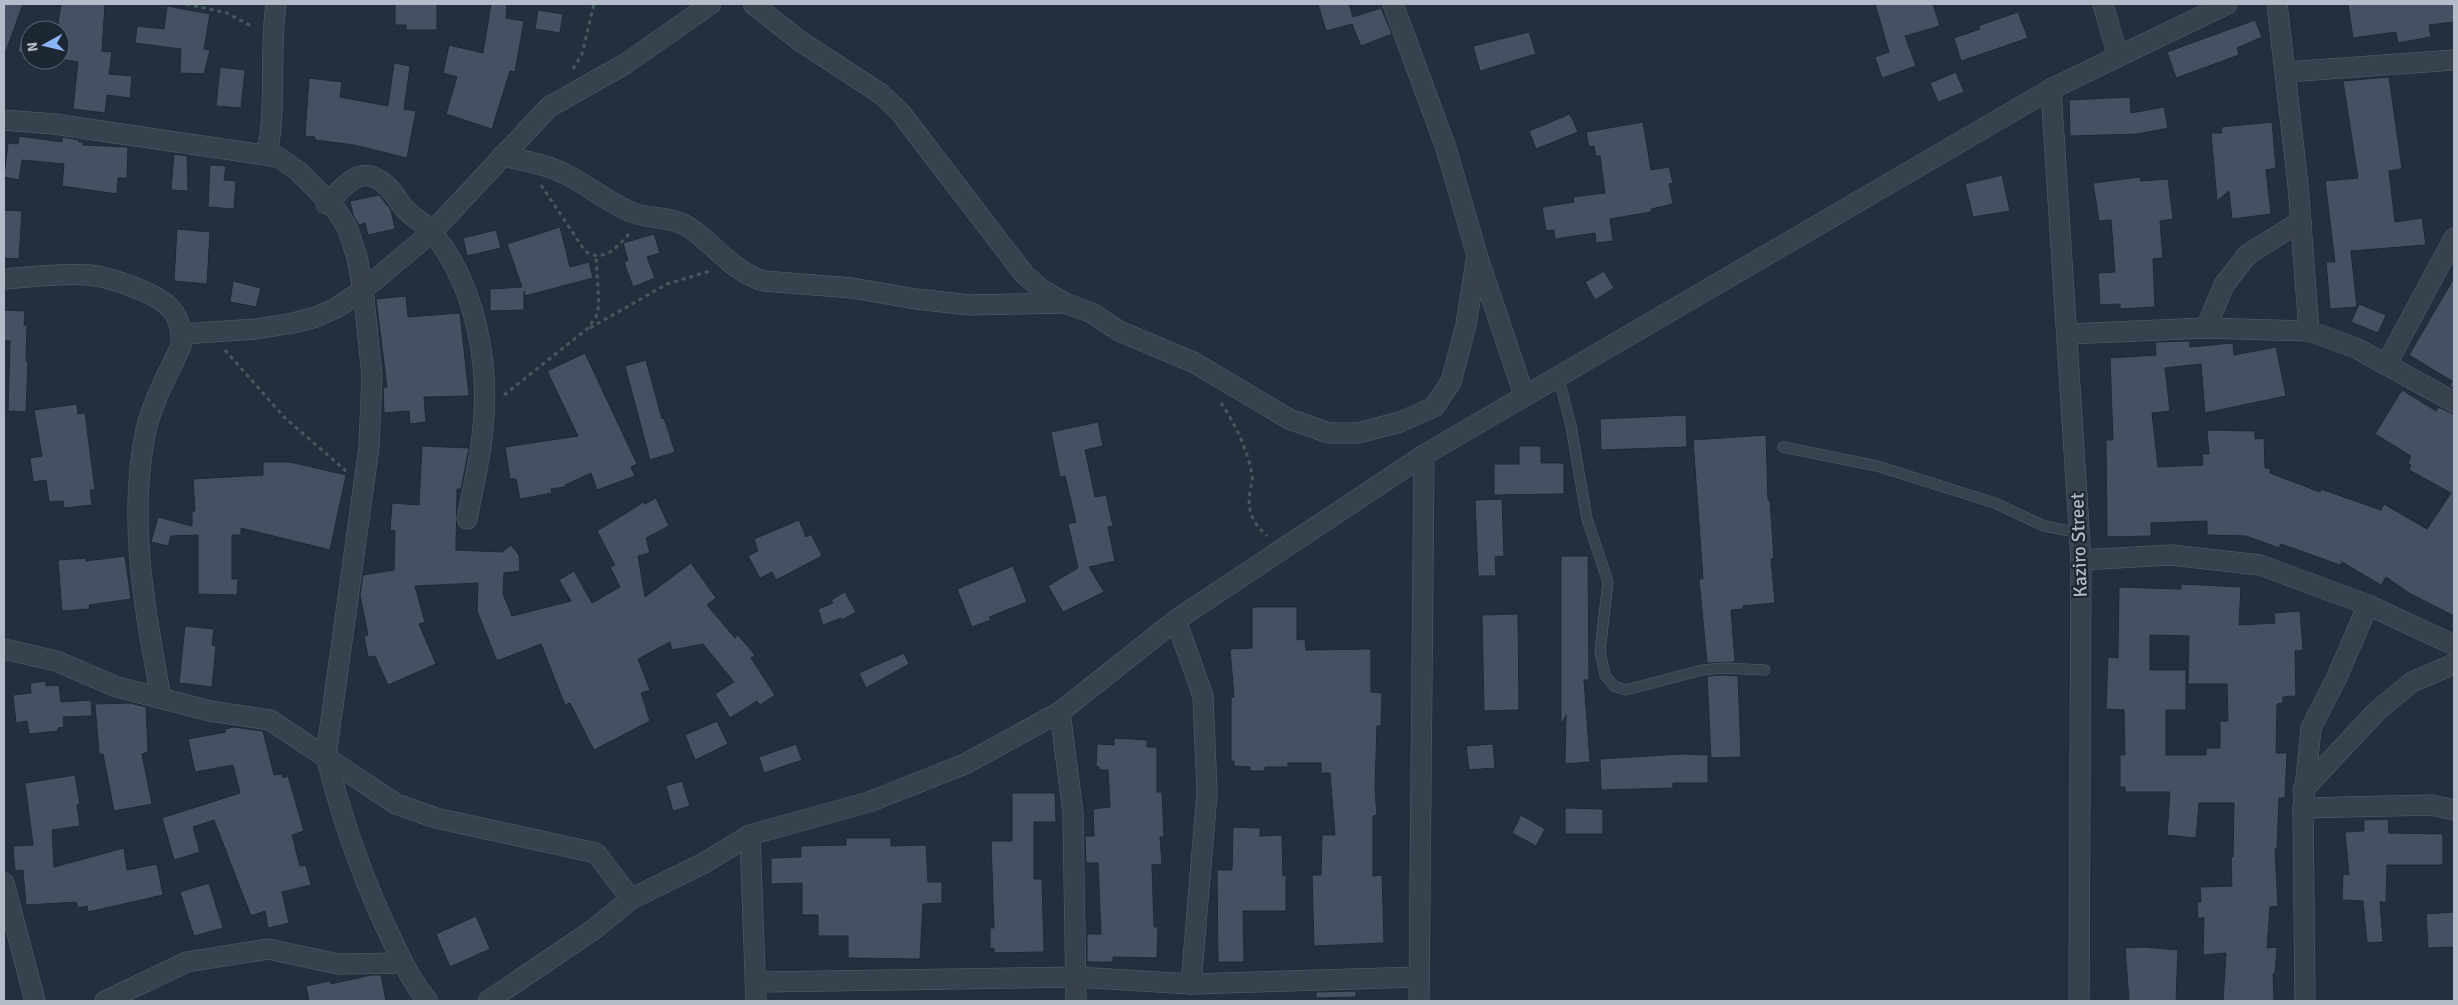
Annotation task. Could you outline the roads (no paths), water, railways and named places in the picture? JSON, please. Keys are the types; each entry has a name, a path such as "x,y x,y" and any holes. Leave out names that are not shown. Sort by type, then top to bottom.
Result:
{"street":[{"path":"267,154 271,134 274,93 272,36 276,4"},
{"path":"182,334 256,328 316,317 336,308 363,290 432,232 502,156 559,100 625,64 711,4"},
{"path":"753,4 800,41 880,94 900,112 1024,274 1042,290 1065,303 1092,313 1119,331 1193,362 1288,419 1329,433 1358,433 1400,422 1434,407 1451,382 1466,325 1477,255"},
{"path":"1393,4 1446,148 1477,255 1524,395"},
{"path":"2102,4 2118,57"},
{"path":"488,1001 585,935 631,899 704,863 750,834 878,799 966,764 1060,712 1176,620 1424,455 2051,89 2226,4"},
{"path":"2277,4 2301,221 2309,331"},
{"path":"2286,72 2454,60"},
{"name":"Kaziro Street","path":"2051,89 2082,560 2079,1001"},
{"path":"4,120 54,124 267,154 289,163 327,203 346,227 357,257 363,290 372,375 369,448 326,756 337,799 368,888 403,963 428,1001"},
{"path":"502,156 542,164 570,176 616,205 646,216 682,224 733,266 751,277 764,281 852,288 916,299 970,305 1065,303"},
{"path":"327,203 356,177 365,175 376,177 388,187 406,209 432,232 456,270 472,310 483,363 484,409 482,437 467,519"},
{"path":"2206,328 2224,284 2248,255 2301,221"},
{"path":"2386,365 2454,238"},
{"path":"4,279 84,274 128,286 158,299 170,307 178,320 182,334 180,346 146,429 139,481 139,548 144,605 162,698"},
{"path":"2067,334 2206,328 2309,331 2356,348 2454,402"},
{"path":"1419,1001 1424,455"},
{"path":"2082,560 2171,555 2260,565 2368,605 2454,645"},
{"path":"2305,1001 2303,799 2311,728 2337,678 2368,605"},
{"path":"1176,620 1203,696 1207,793 1191,984"},
{"path":"4,649 56,661 117,687 210,712 270,720 396,804 436,818 596,853 631,899"},
{"path":"2303,799 2377,710 2412,682 2454,664"},
{"path":"1060,712 1073,812 1076,1001"},
{"path":"2303,799 2432,805 2454,810"},
{"path":"750,834 756,992 1076,977 1191,984 1419,977"},
{"path":"4,883 35,1001"},
{"path":"105,1001 186,962 268,949 338,964 403,963"}],"lane":[{"path":"1558,376 1571,426 1587,519 1608,582 1600,650 1605,675 1609,681 1614,686 1626,690 1702,670 1723,668 1765,670"},
{"path":"1783,447 1877,466 1995,503 2044,526 2080,533"}]}
